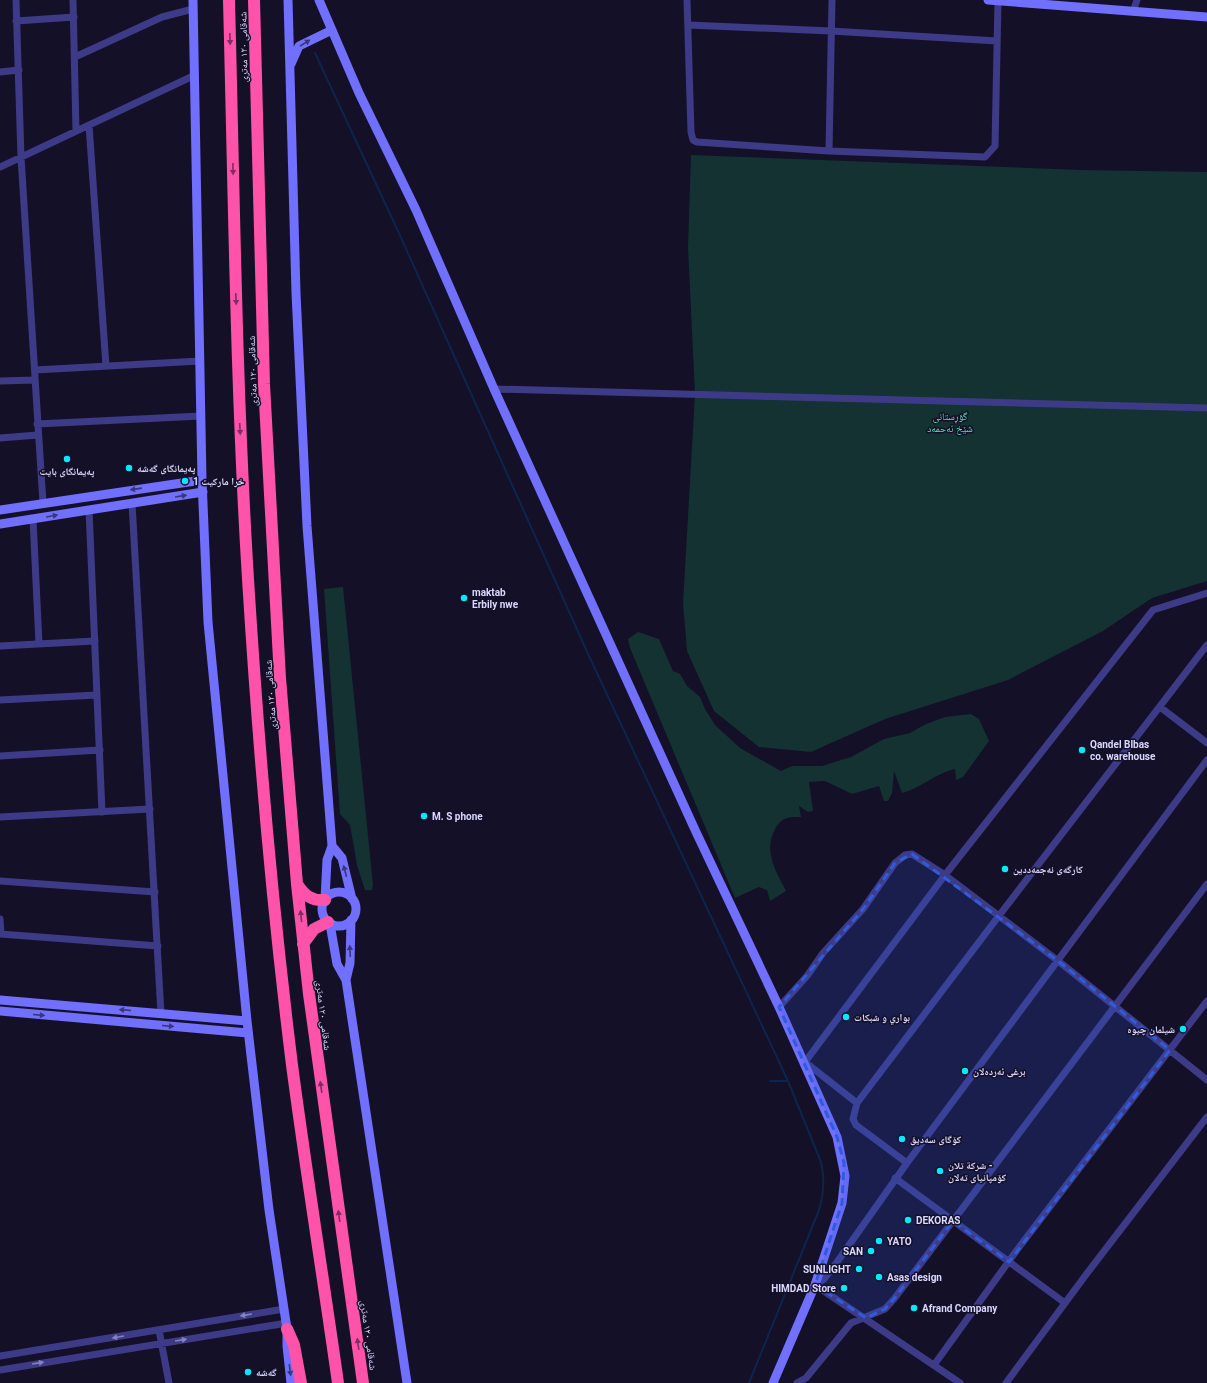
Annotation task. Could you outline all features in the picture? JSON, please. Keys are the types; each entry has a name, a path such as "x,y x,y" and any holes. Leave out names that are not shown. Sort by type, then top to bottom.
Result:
{"highway":[{"name":"شەقامی ١٢٠ مەتری","path":"229,0 235,297 248,579 275,910 292,1066 338,1383"},
{"name":"شەقامی ١٢٠ مەتری","path":"254,0 264,384 280,670 303,944 327,1134 363,1383"},
{"path":"297,884 303,893 309,898 317,900 325,899"},
{"path":"303,944 314,929 329,923"},
{"path":"329,1319 330,1383"},
{"path":"287,1326 294,1345 301,1383"}],"street":[{"path":"16,0 21,157 43,502"},
{"path":"73,0 76,131"},
{"path":"288,0 296,293 307,526 332,846 327,860 325,899 322,914 329,923 337,964 346,980 407,1383"},
{"path":"319,0 359,93 416,210 494,389 693,825 805,1062 837,1137 841,1150 845,1176 842,1203 815,1285 773,1383"},
{"path":"687,0 691,132 693,140 697,142 829,152 986,157 995,146 998,1"},
{"path":"829,152 832,0"},
{"path":"988,0 1207,17"},
{"path":"1133,12 1137,0"},
{"path":"75,58 193,4 202,480 208,622 248,1033 269,1210 287,1326 287,1346 291,1383"},
{"path":"16,21 74,17"},
{"path":"688,26 831,31 997,41"},
{"path":"290,67 299,46 332,30"},
{"path":"0,72 18,70"},
{"path":"0,167 194,76"},
{"path":"89,126 106,366"},
{"path":"34,370 200,361"},
{"path":"0,382 35,380"},
{"path":"494,389 1207,408"},
{"path":"37,424 201,416"},
{"path":"0,438 38,435"},
{"path":"0,510 43,502 202,480"},
{"path":"0,524 203,492"},
{"path":"87,496 89,510 102,812"},
{"path":"132,503 161,1014"},
{"path":"33,519 39,644"},
{"path":"805,1062 944,875 1153,610 1207,593"},
{"path":"0,646 95,641"},
{"path":"907,1163 856,1125 853,1118 857,1103 998,916 1207,646"},
{"path":"0,700 97,695"},
{"path":"1160,707 1207,743"},
{"path":"0,756 100,750"},
{"path":"815,1285 824,1279 836,1265 895,1178 1207,760"},
{"path":"0,817 150,809"},
{"path":"332,846 342,858 355,910 351,920 350,963 346,980"},
{"path":"779,1007 807,976 823,953 862,909 895,863 905,855 912,854 944,875 1057,960 1207,1080"},
{"path":"0,881 155,892"},
{"path":"797,1383 806,1378 851,1323 885,1309 894,1299 1207,884"},
{"path":"325,899 332,894 341,893 352,900"},
{"path":"0,919 0,934 158,946"},
{"path":"329,923 342,926 351,920"},
{"path":"0,1000 247,1021"},
{"path":"934,1365 1009,1262 1207,1001"},
{"path":"0,1011 248,1033"},
{"path":"805,1062 857,1103"},
{"path":"1006,1383 1207,1117"},
{"path":"895,1178 1065,1303"},
{"path":"815,1285 866,1318 960,1383"},
{"path":"0,1356 284,1309"},
{"path":"0,1370 162,1343 287,1326"},
{"path":"159,1330 169,1383"}],"highlighted area":[{"path":"912,854 1057,960 1170,1050 1009,1262 953,1221 894,1299 885,1309 866,1318 815,1285 842,1203 844,1163 837,1137 779,1007 863,909 895,863"}],"green space":[{"name":"گۆڕستانی شێخ ئەحمەد","path":"691,155 1081,170 1207,172 1207,581 1152,598 1103,631 1008,680 885,719 811,752 759,747 714,711 687,651 683,603 695,394 688,247"},
{"path":"343,587 373,885 372,890 365,890 357,865 350,825 340,814 324,589"},
{"path":"638,632 659,639 673,671 680,674 687,686 700,697 705,709 715,725 740,748 781,771 792,766 822,766 851,757 884,739 910,733 926,724 945,717 971,714 979,719 989,741 963,777 956,780 955,769 941,774 916,788 902,793 894,771 892,793 888,801 884,801 879,786 852,794 825,781 809,782 813,811 808,812 799,806 801,817 786,818 780,822 775,829 770,846 772,861 786,891 770,901 767,890 759,887 735,898 630,648 628,639"}],"waterway":[{"path":"315,53 398,231 589,656 788,1081 821,1162 823,1186 819,1210 749,1383"},
{"path":"770,1081 788,1081"}],"place":[{"name":"پەیمانگای بایت","path":"67,459"},
{"name":"پەیمانگای گەشە","path":"129,468"},
{"name":"خرا ماركيت 1","path":"185,481"},
{"name":"maktab Erbily nwe","path":"464,598"},
{"name":"Qandel Blbas co. warehouse","path":"1082,750"},
{"name":"M. S phone","path":"424,816"},
{"name":"کارگەی نەجمەددین","path":"1005,869"},
{"name":"بواري و شبكات","path":"846,1017"},
{"name":"شيلمان چیوه","path":"1183,1029"},
{"name":"برغی ئەردەلان","path":"965,1071"},
{"name":"کۆگای سەدیق","path":"902,1139"},
{"name":"شركة تلان - کۆمپانیای تەلان","path":"940,1171"},
{"name":"DEKORAS","path":"908,1220"},
{"name":"YATO","path":"879,1241"},
{"name":"SAN","path":"871,1251"},
{"name":"SUNLIGHT","path":"859,1269"},
{"name":"Asas design","path":"879,1277"},
{"name":"HIMDAD Store","path":"844,1288"},
{"name":"Afrand Company","path":"914,1308"},
{"name":"گەشە","path":"248,1372"}]}
